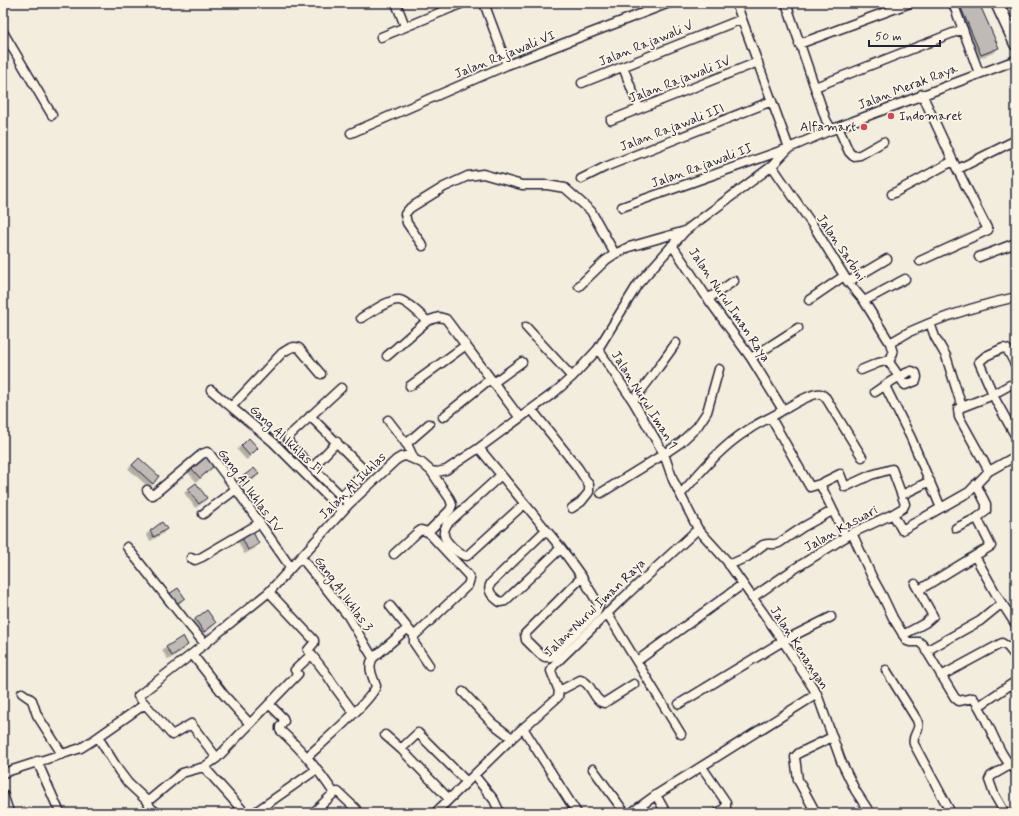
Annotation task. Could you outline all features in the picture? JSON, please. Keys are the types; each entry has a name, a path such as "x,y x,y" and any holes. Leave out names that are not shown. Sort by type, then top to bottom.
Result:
{"main road":[{"path":"997,3 1016,44"}],"street":[{"path":"396,3 405,26"},
{"path":"381,37 463,3"},
{"path":"484,3 507,65"},
{"name":"Jalan Rajawali VI","path":"351,133 507,65 669,3"},
{"path":"736,3 789,148"},
{"path":"787,3 826,120 835,128 849,152 853,156 860,155 883,142"},
{"path":"800,44 910,3"},
{"path":"953,3 979,73"},
{"name":"Jalan Rajawali V","path":"582,83 742,19"},
{"path":"815,87 963,29"},
{"path":"4,37 52,115"},
{"name":"Jalan Merak Raya","path":"685,231 772,166 789,148 835,128 922,94 1016,60"},
{"name":"Jalan Rajawali IV","path":"611,120 758,62"},
{"path":"623,67 639,108"},
{"path":"920,261 988,230 953,161 922,94"},
{"name":"Jalan Rajawali III","path":"581,179 605,167 772,101"},
{"path":"958,169 1016,140"},
{"name":"Jalan Rajawali II","path":"622,207 789,148"},
{"path":"892,194 953,161"},
{"name":"Jalan Sarbini","path":"772,166 816,230 846,279 864,301 890,343"},
{"path":"423,246 407,223 406,214 410,208 444,187 468,176 483,174 522,185 547,185 565,188 591,211 615,254"},
{"path":"431,471 437,472 446,470 479,448 532,410 572,377 598,349 638,284 685,231"},
{"path":"579,286 598,267 615,254 629,247 685,231"},
{"path":"978,256 1016,243"},
{"name":"Jalan Nurul Iman Raya","path":"672,245 708,299 751,358 782,410"},
{"path":"808,300 887,258"},
{"path":"864,301 905,279"},
{"path":"708,299 734,281"},
{"path":"861,370 889,360 893,353 890,343 909,332 945,316 970,308 1016,297"},
{"path":"361,318 390,302 397,300 403,302 427,321"},
{"path":"388,356 427,321 439,317 446,319 520,418"},
{"path":"930,323 934,337 946,356 962,407"},
{"path":"526,327 572,377"},
{"path":"751,358 798,328"},
{"path":"633,401 676,343"},
{"path":"410,386 466,345"},
{"path":"232,406 282,353 291,347 295,346 300,348 321,374"},
{"path":"1015,364 1008,349 1003,348 981,359 979,362 993,395 1016,437"},
{"name":"Jalan Nurul Iman 1","path":"598,349 633,401 664,454 673,480 698,529"},
{"path":"875,392 899,378 889,360"},
{"path":"443,417 492,381 522,362"},
{"path":"601,494 680,443 697,427 707,412 719,369"},
{"path":"989,470 959,417 958,409 993,395 1010,385"},
{"path":"885,386 901,416 941,508"},
{"path":"341,388 290,435 288,439 289,443 312,468 349,504"},
{"name":"Gang Al Ikhlas II","path":"211,390 232,406 273,442 342,511"},
{"path":"681,494 702,471 748,429 804,399 820,394 826,398 862,457"},
{"path":"532,410 578,468 589,485 588,492 585,497 581,502 572,508"},
{"path":"310,416 360,465 362,470 361,476 342,496"},
{"path":"771,418 810,487 820,484 840,474 845,487 872,475 892,469 905,502 905,506 893,514"},
{"path":"388,420 406,444 414,459 431,471 450,499 452,505 450,510 428,532"},
{"path":"406,444 429,424"},
{"path":"312,468 337,442"},
{"path":"479,448 500,476 561,548 582,577 599,605 598,609 553,655 550,657 545,657 526,640 526,634 582,577"},
{"name":"Gang Al Ikhlas IV","path":"147,490 151,495 153,495 207,452 211,454 291,568"},
{"name":"Jalan Al Ikhlas","path":"145,704 138,696 269,592 342,511 396,460 406,456 414,459"},
{"name":"Jalan Kasuari","path":"752,598 791,571 849,535 893,514 902,530 969,492 989,470 1016,456"},
{"path":"500,476 448,524 444,534 445,538 460,554 467,556 524,504"},
{"path":"902,495 930,481"},
{"path":"820,484 832,511 849,535 907,641 919,642 926,650 955,698 959,701 973,698 979,706 995,740 1013,768 991,776 989,780 994,794 1005,813"},
{"path":"956,528 977,518 986,511 987,507 983,496 976,484"},
{"path":"203,514 236,489"},
{"path":"729,565 747,557 766,543 774,545 779,543 832,511"},
{"path":"903,635 925,623 933,616 917,587 975,556 990,546 977,518"},
{"path":"191,558 195,560 202,557 260,523"},
{"name":"Jalan Nurul Iman Raya","path":"559,691 551,672 551,668 607,613 698,529"},
{"name":"Jalan Kenangan","path":"698,529 743,584 783,641 817,694 841,761 855,790 870,813"},
{"path":"394,554 421,530 428,532 468,575 470,581 468,585 414,636"},
{"path":"546,530 491,583 489,587 490,592 500,602 505,601 561,548"},
{"path":"127,547 205,644"},
{"path":"975,556 1002,604 1013,615 1016,625"},
{"name":"Gang Al Ikhlas 3","path":"301,557 348,616 373,658"},
{"path":"637,662 743,584"},
{"path":"269,592 314,640 314,643 308,649 311,655 354,713"},
{"path":"926,650 980,621 1002,604"},
{"path":"390,606 414,636 414,643 429,665"},
{"path":"607,613 681,734"},
{"path":"679,704 783,641 831,617"},
{"path":"307,757 354,713 375,690 376,686 370,668 373,658 408,628"},
{"path":"941,676 1002,644 1008,646 1015,652"},
{"path":"192,654 224,695 250,724"},
{"path":"144,813 152,808 182,773 204,767 217,758 298,674 296,670 311,655"},
{"path":"886,670 917,720 919,728 913,742 951,813"},
{"path":"435,813 512,738 555,700 558,697 559,691 582,680 587,684 600,702 604,703 634,684"},
{"path":"979,706 1016,681"},
{"path":"462,692 492,723 512,738"},
{"path":"22,693 32,700 37,715 62,754"},
{"path":"631,813 640,810 656,795 817,694"},
{"path":"3,773 81,748 100,739 145,704 172,735 191,724 217,758"},
{"path":"269,704 283,718 284,721 280,727 280,730 300,748 334,792 338,792 356,812"},
{"path":"523,728 577,813"},
{"path":"402,749 417,733 419,733 467,782"},
{"path":"385,735 402,749 449,799"},
{"path":"816,813 798,780 795,757 799,753 832,737"},
{"path":"100,739 119,771 152,808"},
{"path":"37,761 60,813"},
{"path":"204,767 245,813"},
{"path":"702,767 726,802 726,807 718,813"},
{"path":"254,813 317,769"},
{"path":"593,769 625,813"},
{"path":"474,775 494,800 500,813"},
{"path":"313,813 334,792"},
{"path":"3,794 8,809"},
{"path":"656,795 666,813"}],"building":[{"path":"959,3 979,3 999,48 981,55"},
{"path":"249,438 258,448 250,456 241,446"},
{"path":"208,455 216,464 200,478 192,469"},
{"path":"139,458 159,476 153,484 132,465"},
{"path":"254,468 259,474 242,486 238,480"},
{"path":"196,483 207,498 199,504 188,489"},
{"path":"162,522 167,529 154,537 150,531"},
{"path":"253,532 259,544 248,550 242,538"},
{"path":"178,588 185,598 176,604 169,594"},
{"path":"207,610 216,623 204,632 195,619"},
{"path":"183,636 188,645 172,656 166,647"}],"place":[{"name":"Indomaret","path":"891,116"},
{"name":"Alfamart","path":"864,127"}]}
